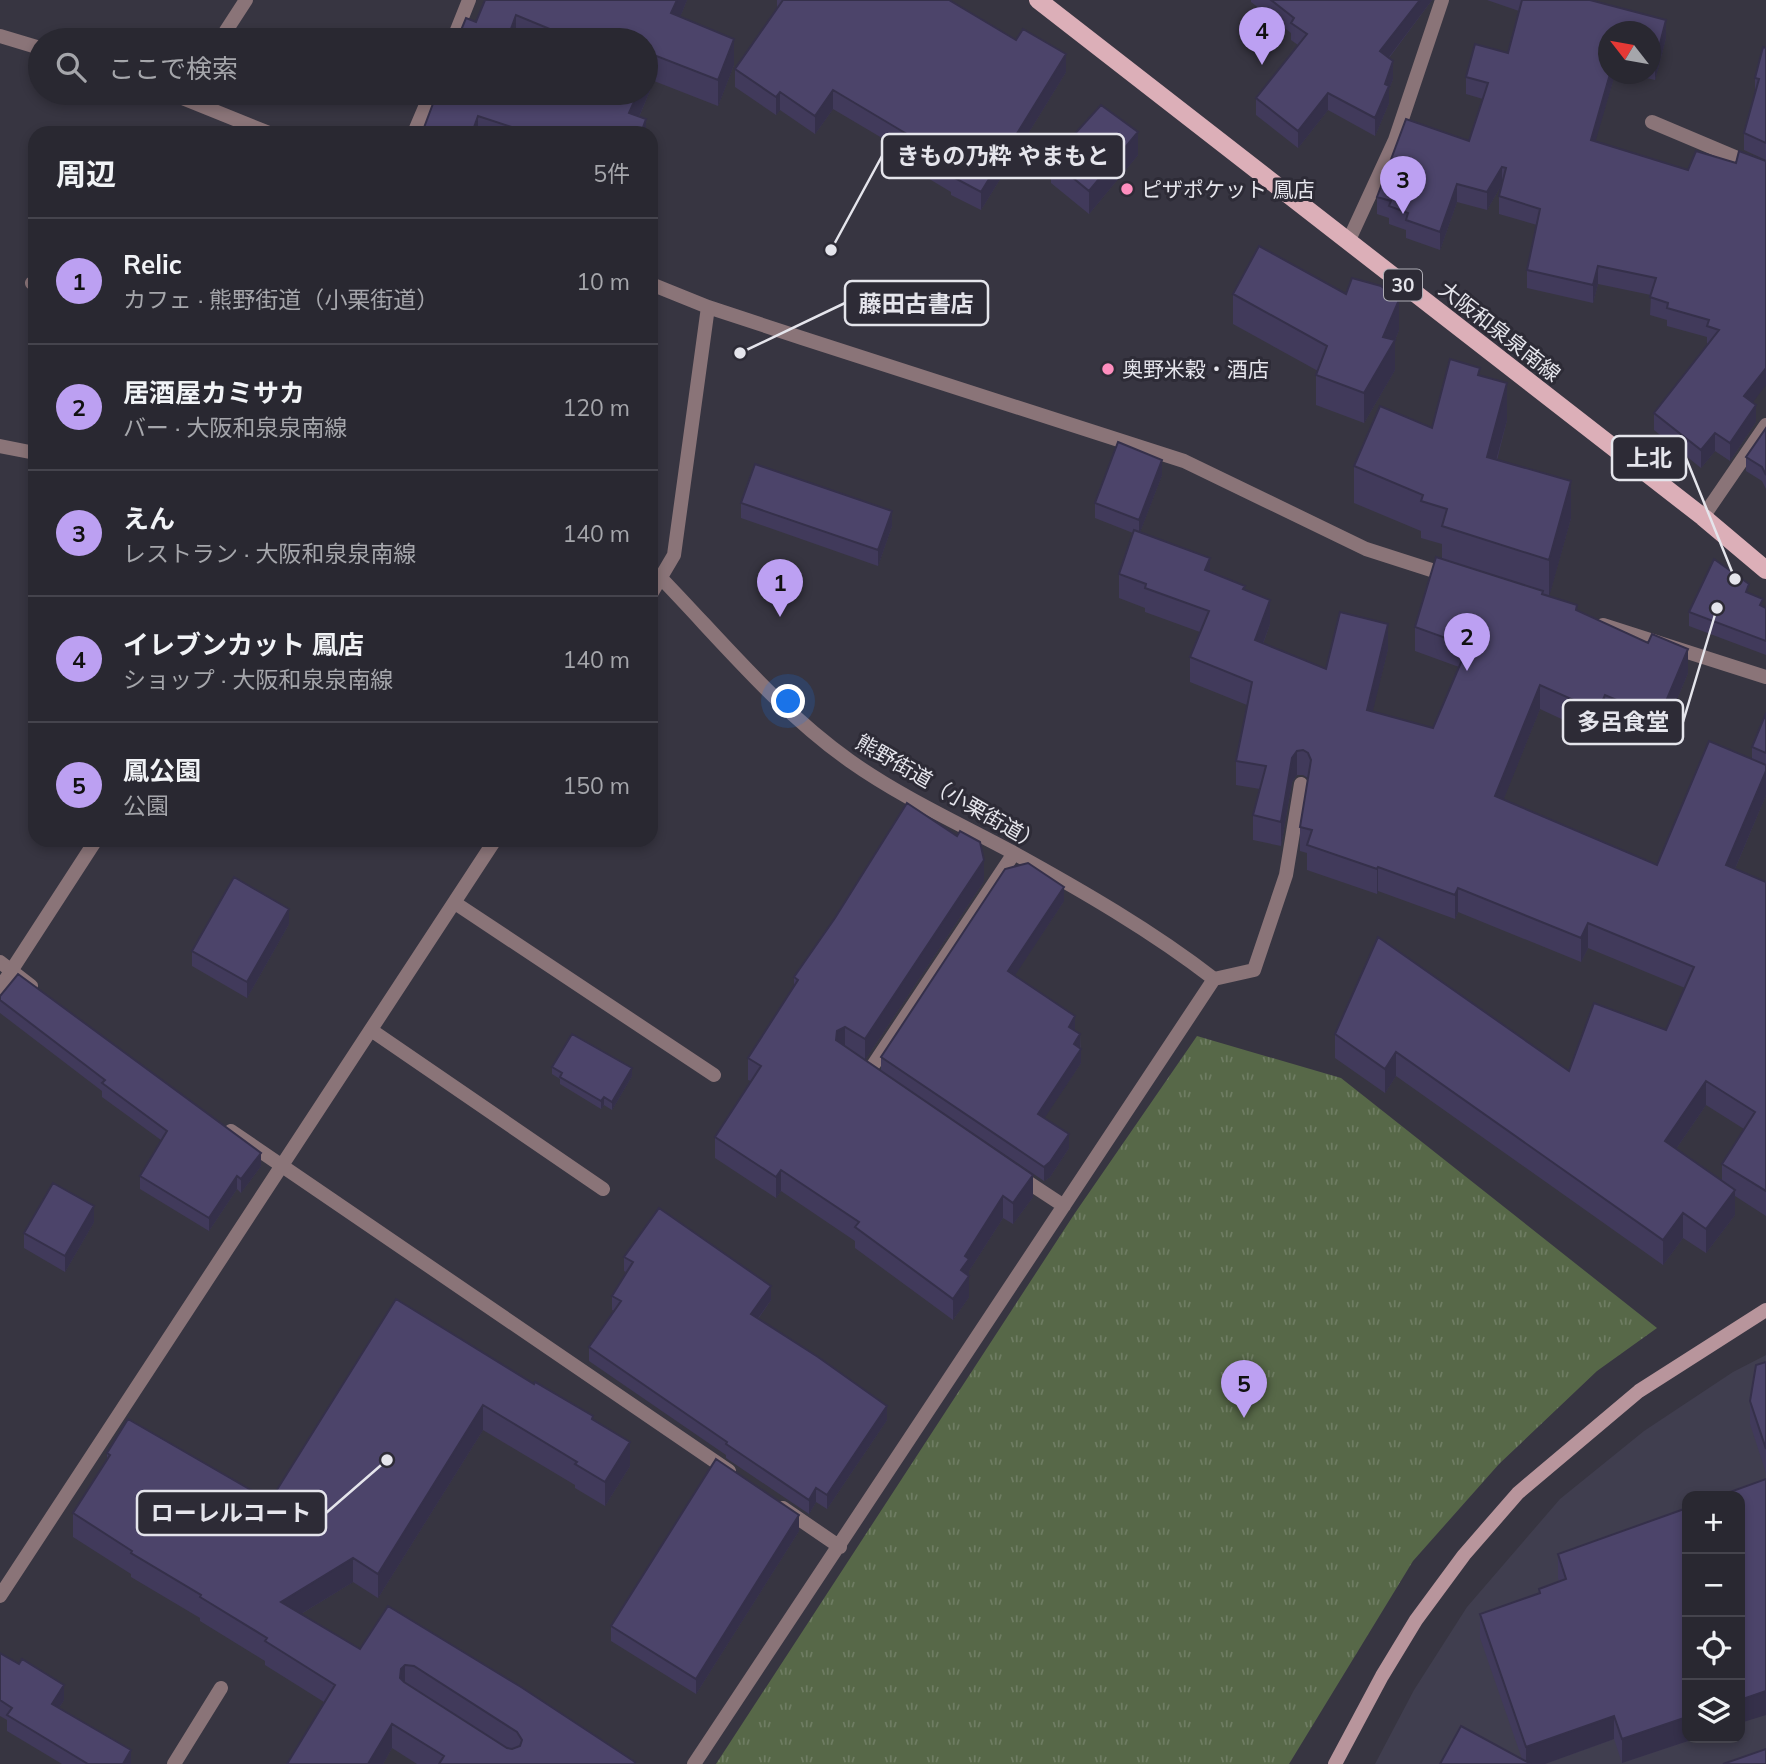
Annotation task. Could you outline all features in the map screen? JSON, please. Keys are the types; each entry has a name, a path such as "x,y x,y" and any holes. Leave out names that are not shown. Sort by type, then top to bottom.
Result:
{"main road":[{"name":"大阪和泉泉南線","path":"1038,0 1703,517 1766,570"}],"street":[{"path":"228,28 246,0"},
{"path":"458,28 470,0"},
{"path":"1348,242 1395,140 1443,0"},
{"path":"0,36 28,44"},
{"path":"209,105 255,126"},
{"path":"417,126 425,105"},
{"path":"1652,122 1766,170"},
{"path":"658,287 708,307 1184,461 1366,549 1470,583"},
{"path":"658,581 674,555 708,307"},
{"path":"1703,517 1766,425"},
{"path":"0,446 28,452"},
{"name":"熊野街道（小栗街道）","path":"660,577 804,726 852,762 907,797 1014,853 1172,947 1214,979"},
{"path":"1588,620 1766,677"},
{"path":"694,1764 1214,979 1254,970 1286,875 1301,783"},
{"path":"0,988 6,967 91,847"},
{"path":"0,1596 491,847"},
{"path":"868,1073 1014,853"},
{"path":"455,903 714,1075"},
{"path":"6,967 45,996"},
{"path":"370,1030 603,1189"},
{"path":"224,1126 737,1477"},
{"path":"1006,1167 1064,1206"},
{"path":"1335,1764 1382,1676 1416,1620 1464,1555 1518,1493 1639,1391 1766,1310"},
{"path":"771,1500 840,1547"},
{"path":"174,1764 221,1688"}],"shaded area":[{"path":"1766,1355 1766,1764 1375,1764 1414,1690 1467,1607 1560,1499 1644,1431 1733,1372"}],"green space":[{"path":"1197,1036 1341,1078 1657,1328 1597,1371 1499,1464 1413,1561 1289,1764 716,1764 1075,1213"}],"building":[{"path":"485,0 677,0 671,13 734,39 718,80 658,57 658,28 547,28 516,15 511,28 462,28 466,18 476,22"},
{"path":"783,0 949,0 1016,40 1023,29 1066,54 981,192 926,159 932,149 833,90 815,116 780,92 776,97 735,69"},
{"path":"1271,0 1420,0 1380,51 1393,61 1385,84 1389,86 1375,118 1328,93 1298,131 1256,98 1307,34 1291,23 1294,18"},
{"path":"1522,0 1590,0 1666,20 1661,40 1661,21 1598,21 1598,84 1607,84 1591,140 1688,170 1696,151 1736,163 1739,151 1766,161 1766,368 1744,396 1756,405 1730,443 1715,433 1701,450 1654,413 1719,330 1707,326 1709,320 1667,308 1668,303 1650,297 1656,278 1598,266 1593,285 1527,270 1540,209 1499,196 1506,168 1502,167 1487,192 1457,184 1440,232 1406,220 1408,213 1389,206 1391,201 1377,197 1406,119 1469,141 1488,83 1466,77 1475,44 1508,53"},
{"path":"1763,47 1766,48 1766,143 1744,133 1759,79 1755,78"},
{"path":"432,105 633,105 629,113 646,119 644,126 509,126 478,116 474,126 425,126"},
{"path":"1101,105 1138,132 1089,191 1051,160"},
{"path":"1259,246 1346,294 1352,278 1381,286 1399,300 1383,337 1395,340 1364,393 1316,375 1327,346 1233,294"},
{"path":"1450,359 1480,368 1478,375 1507,383 1487,457 1571,481 1549,560 1442,526 1447,509 1421,501 1423,495 1354,466 1380,406 1432,428"},
{"path":"1766,428 1766,475 1762,467 1746,457"},
{"path":"1118,442 1162,460 1139,520 1095,503"},
{"path":"755,464 892,511 878,550 741,503"},
{"path":"1134,530 1210,558 1205,570 1245,586 1243,589 1270,600 1255,640 1326,669 1340,612 1388,624 1367,710 1433,728 1468,646 1415,627 1436,557 1543,591 1542,594 1577,605 1576,610 1648,643 1652,634 1688,649 1659,718 1605,695 1598,711 1540,685 1495,796 1657,865 1709,741 1766,765 1766,771 1726,865 1766,882 1766,1191 1722,1164 1755,1112 1706,1081 1665,1141 1735,1190 1706,1229 1683,1213 1663,1240 1396,1052 1385,1069 1335,1034 1378,937 1569,1071 1594,1003 1666,1030 1694,967 1588,923 1581,938 1458,888 1455,895 1307,845 1312,830 1300,827 1311,760 1303,750 1297,751 1292,758 1281,822 1253,815 1266,766 1236,761 1252,682 1190,657 1209,611 1145,588 1146,584 1119,574"},
{"path":"1714,559 1749,584 1746,592 1763,599 1760,605 1766,608 1766,641 1689,612"},
{"path":"1766,713 1766,753 1752,747"},
{"path":"907,803 957,836 960,831 980,842 984,860 865,1039 845,1027 837,1031 836,1040 1033,1175 1013,1203 1003,1196 965,1256 969,1259 961,1270 969,1276 953,1299 855,1227 859,1222 781,1170 776,1177 715,1137 761,1066 748,1058 798,980 794,977 835,918"},
{"path":"1028,863 1064,887 1008,971 1075,1016 1069,1027 1080,1034 1074,1044 1081,1049 1038,1114 1069,1134 1044,1167 881,1057 1005,869"},
{"path":"234,877 289,909 247,982 192,951"},
{"path":"18,974 261,1153 241,1179 237,1176 209,1218 140,1176 167,1131 102,1083 105,1080 0,1000 0,996"},
{"path":"572,1034 632,1068 612,1102 604,1097 601,1101 560,1077 562,1073 552,1067"},
{"path":"53,1183 94,1206 65,1256 24,1233"},
{"path":"659,1208 771,1286 751,1314 887,1406 827,1495 816,1488 809,1500 589,1347 621,1301 612,1296 633,1262 624,1257"},
{"path":"396,1299 534,1384 535,1382 593,1416 592,1419 630,1442 605,1482 483,1405 378,1574 353,1558 281,1602 360,1649 388,1606 521,1687 635,1762 634,1764 439,1764 444,1756 392,1724 368,1764 287,1764 335,1685 73,1513 110,1455 107,1453 128,1419 270,1501","holes":["405,1665 414,1666 517,1732 522,1740 520,1746 507,1748 404,1682 400,1678 401,1669"]},
{"path":"1766,1362 1766,1449 1750,1401 1756,1365"},
{"path":"716,1459 799,1515 696,1679 611,1626"},
{"path":"1766,1479 1766,1691 1745,1698 1745,1491 1733,1491"},
{"path":"1682,1510 1682,1719 1622,1739 1614,1716 1526,1747 1480,1614 1540,1593 1539,1589 1566,1579 1558,1554"},
{"path":"0,1653 19,1664 22,1659 64,1685 52,1704 131,1750 123,1764 88,1764 7,1715 12,1708 0,1700"},
{"path":"1461,1726 1531,1764 1440,1764"},
{"path":"1766,1749 1766,1764 1723,1764"}],"place":[{"name":"イレブンカット 鳳店","path":"1262,65"},
{"name":"ピザポケット 鳳店","path":"1127,189"},
{"name":"えん","path":"1403,214"},
{"name":"きもの乃粋 やまもと","path":"831,250"},
{"name":"藤田古書店","path":"740,353"},
{"name":"奥野米穀・酒店","path":"1108,369"},
{"name":"上北","path":"1735,579"},
{"name":"多呂食堂","path":"1717,608"},
{"name":"Relic","path":"780,617"},
{"name":"居酒屋カミサカ","path":"1467,671"},
{"name":"鳳公園","path":"1244,1418"},
{"name":"ローレルコート","path":"387,1460"}]}
